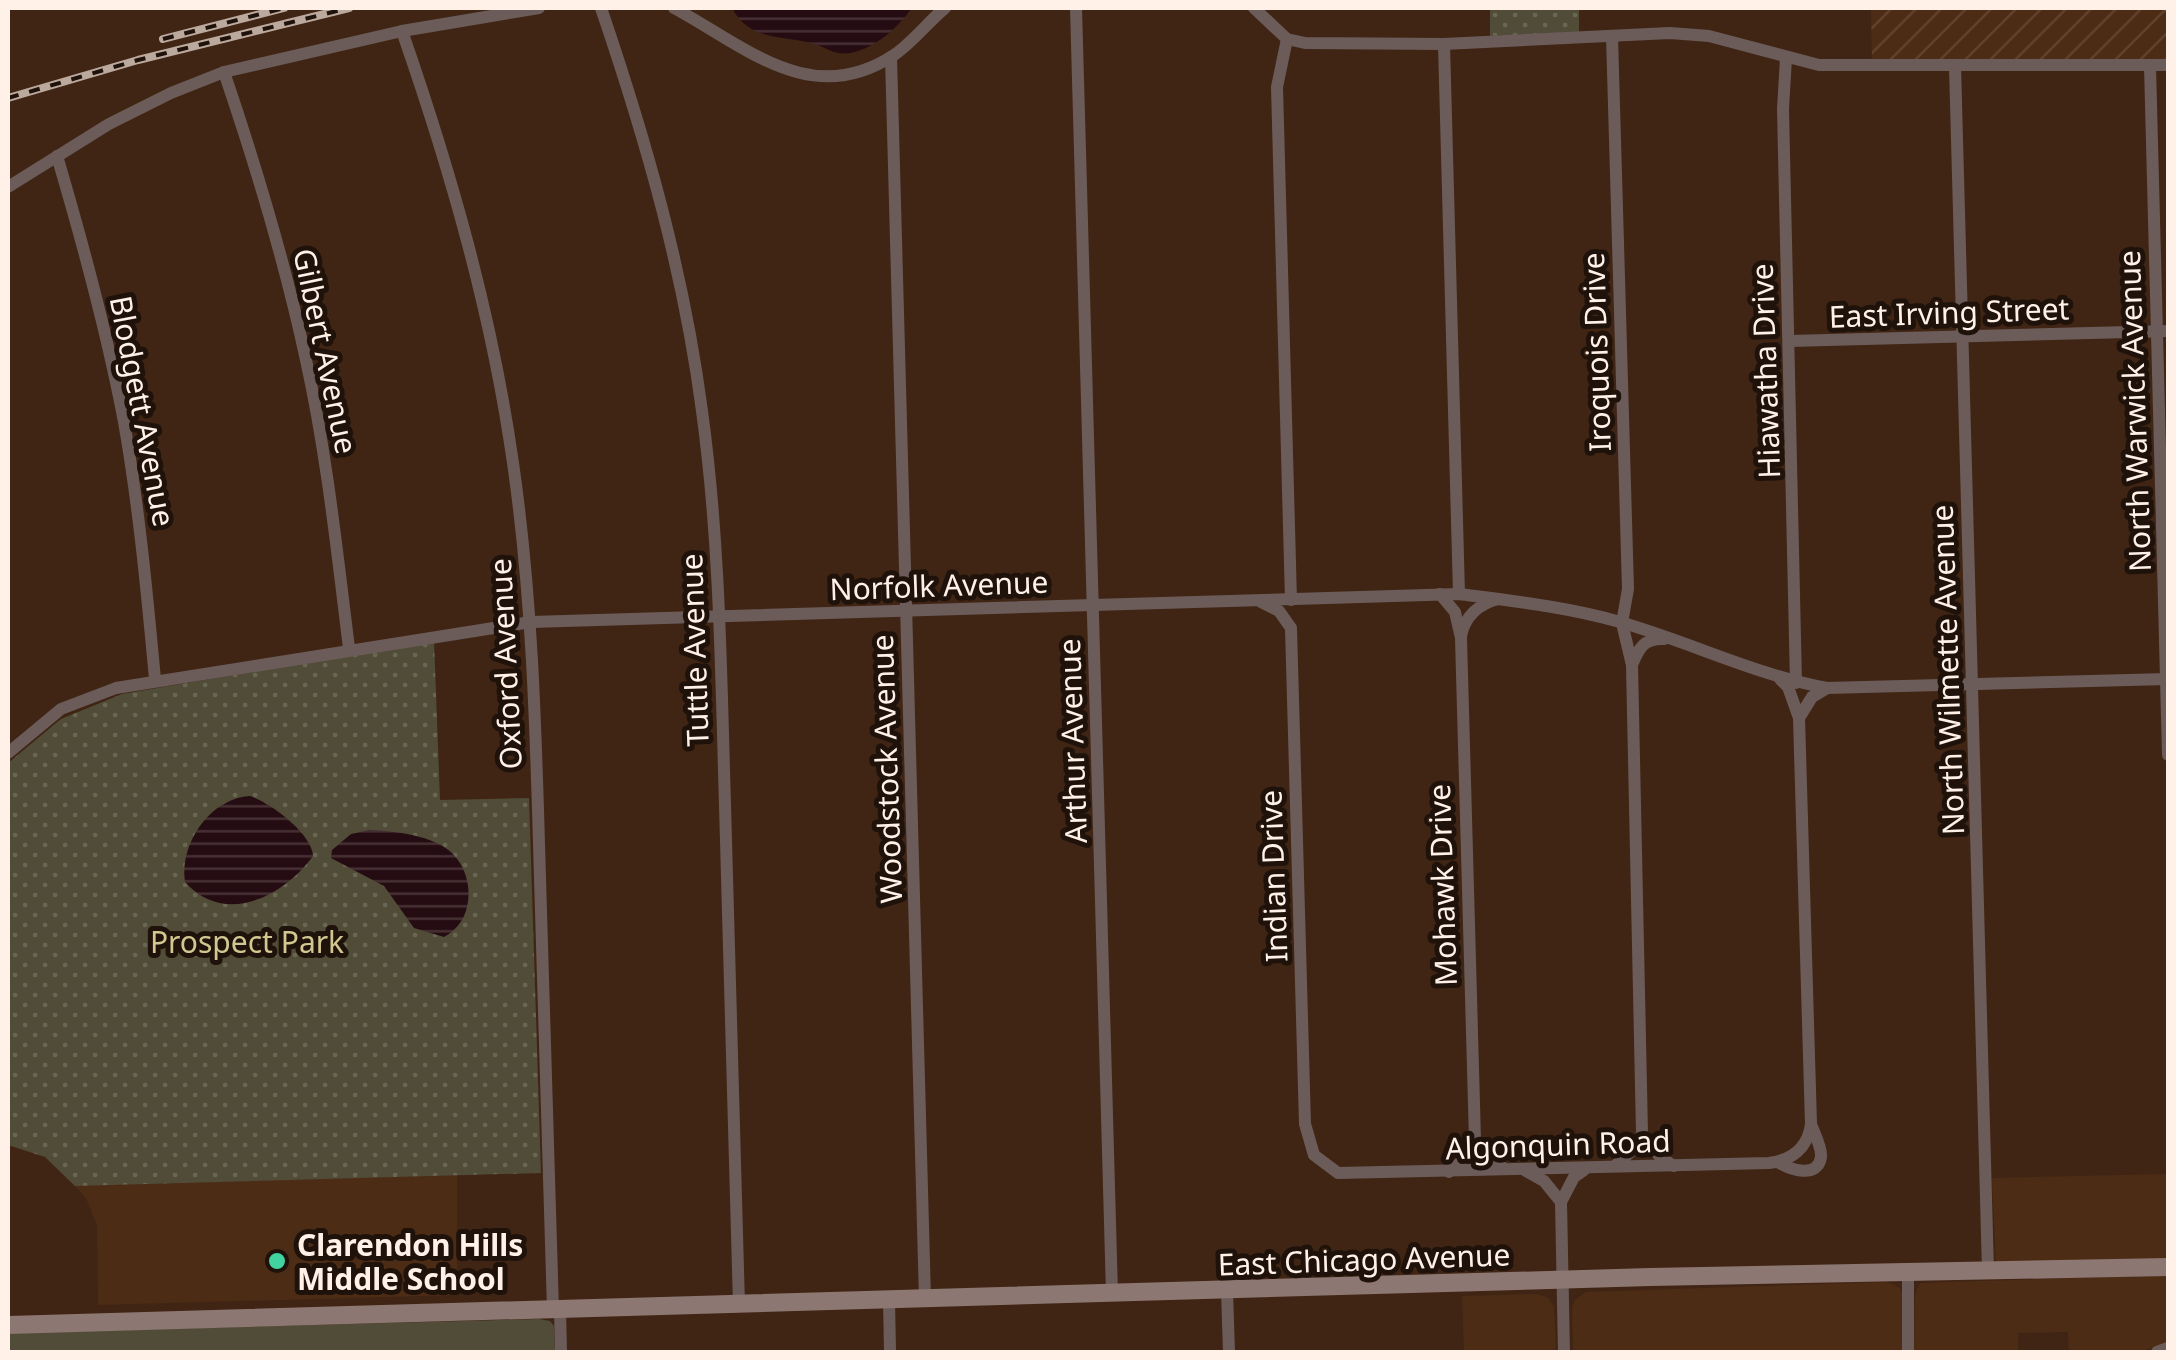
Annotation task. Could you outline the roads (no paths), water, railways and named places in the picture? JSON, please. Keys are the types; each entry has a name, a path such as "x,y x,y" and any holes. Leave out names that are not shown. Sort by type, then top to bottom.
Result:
{"main road":[{"name":"East Chicago Avenue","path":"8,1325 2168,1267"}],"street":[{"path":"8,187 140,108 224,72 402,31 539,8"},
{"name":"Tuttle Avenue","path":"602,8 652,167 684,303 711,484 720,616 739,1305"},
{"path":"674,8 762,61 786,71 840,74 890,57 945,8"},
{"name":"Arthur Avenue","path":"1076,8 1112,1294"},
{"path":"1254,8 1287,38 1332,45 1670,33 1710,36 1819,64 2168,65"},
{"name":"Oxford Avenue","path":"402,31 454,192 488,325 513,460 531,622 556,1310 562,1352"},
{"name":"Iroquois Drive","path":"1612,36 1628,590 1622,623 1632,665 1642,1133"},
{"path":"1287,38 1277,87 1291,600"},
{"path":"1444,44 1459,594"},
{"name":"Woodstock Avenue","path":"890,57 925,1299"},
{"name":"Hiawatha Drive","path":"1786,58 1783,109 1796,682"},
{"name":"North Wilmette Avenue","path":"1955,66 1988,1272"},
{"name":"North Warwick Avenue","path":"2150,66 2163,331 2168,756"},
{"name":"Gilbert Avenue","path":"224,72 274,227 307,362 326,468 349,648"},
{"name":"Blodgett Avenue","path":"57,156 98,303 124,424 142,546 155,680"},
{"name":"East Irving Street","path":"1790,341 2163,331"},
{"name":"Mohawk Drive","path":"1440,594 1454,612 1461,638 1474,1140"},
{"name":"Norfolk Avenue","path":"8,752 38,725 77,701 155,680 531,622 1459,594 1566,609 1622,623 1779,677 1828,688 2168,679"},
{"path":"1291,628 1298,610 1313,598"},
{"path":"1461,638 1479,606 1500,599"},
{"path":"1260,601 1279,612 1291,628"},
{"name":"Indian Drive","path":"1291,628 1306,1124 1310,1147 1320,1162"},
{"path":"1632,665 1640,647 1652,638 1670,639"},
{"path":"1778,1162 1800,1171 1810,1170 1817,1166 1822,1152 1811,1124 1799,718 1788,688 1779,677"},
{"path":"1799,718 1812,697 1828,688"},
{"name":"Algonquin Road","path":"1320,1162 1347,1174 1778,1162 1806,1142 1811,1124"},
{"path":"1642,1133 1660,1157 1674,1166"},
{"path":"1612,1168 1638,1145 1642,1133"},
{"path":"1448,1172 1461,1162 1474,1140 1492,1162 1509,1171"},
{"path":"1564,1352 1561,1202 1574,1177 1586,1168"},
{"path":"1526,1170 1544,1181 1561,1202"},
{"path":"1908,1274 1908,1352"},
{"path":"1227,1290 1228,1352"},
{"path":"889,1300 890,1352"},
{"path":"2157,1352 2168,1348"}],"railway":[{"path":"163,39 284,8"},
{"path":"8,98 138,60 349,8"}],"place":[{"name":"Clarendon Hills Middle School","path":"277,1261"}],"park label":[{"name":"Prospect Park","path":"247,941"}]}
